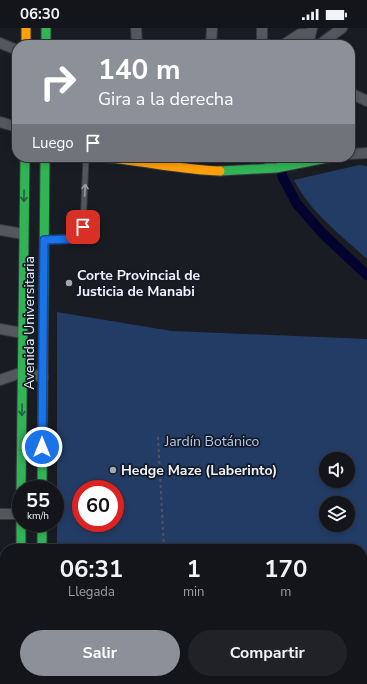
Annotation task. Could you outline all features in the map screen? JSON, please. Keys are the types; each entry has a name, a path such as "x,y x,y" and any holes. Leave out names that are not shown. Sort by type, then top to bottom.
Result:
{"main road":[{"path":"26,28 26,40"},
{"path":"46,28 46,40"},
{"name":"Avenida Universitaria","path":"21,480 25,162"},
{"name":"Avenida Universitaria","path":"42,480 45,162"},
{"path":"152,162 193,170 231,171 273,168 308,162"},
{"path":"21,532 21,544"},
{"path":"42,532 42,544"}],"street":[{"path":"136,28 137,40"},
{"path":"211,40 212,28"},
{"path":"262,28 262,40"},
{"path":"326,40 342,28"},
{"path":"289,40 294,36 311,31"},
{"path":"0,43 12,48"},
{"path":"355,95 367,101"},
{"path":"0,122 12,126"},
{"path":"355,154 367,153"},
{"path":"271,162 273,168"},
{"path":"0,230 23,234"},
{"path":"0,329 22,333"},
{"path":"0,380 23,372 43,377"},
{"path":"0,514 12,514"}],"lane":[{"path":"44,240 72,239 83,227 86,162"}],"path":[{"path":"158,437 164,544"}],"green space":[{"path":"359,165 367,166 367,259 317,213 294,180"},
{"name":"Jardín Botánico","path":"57,312 172,331 367,339 367,544 57,544 57,532 64,532 64,480 57,480"}],"waterway":[{"path":"278,162 283,178 297,204 323,234 367,275"}],"traffic: fast":[{"path":"46,28 46,40"},
{"path":"21,480 25,162"},
{"path":"42,480 45,162"},
{"path":"220,171 276,168 307,162"},
{"path":"21,532 21,544"},
{"path":"42,532 42,544"}],"traffic: slow":[{"path":"26,28 26,40"},
{"path":"143,162 190,169 220,171"}],"place":[{"name":"Corte Provincial de Justicia de Manabi","path":"69,283"},
{"name":"Hedge Maze (Laberinto)","path":"113,470"}],"route":[{"path":"42,447 44,240 72,239 83,227"}]}
